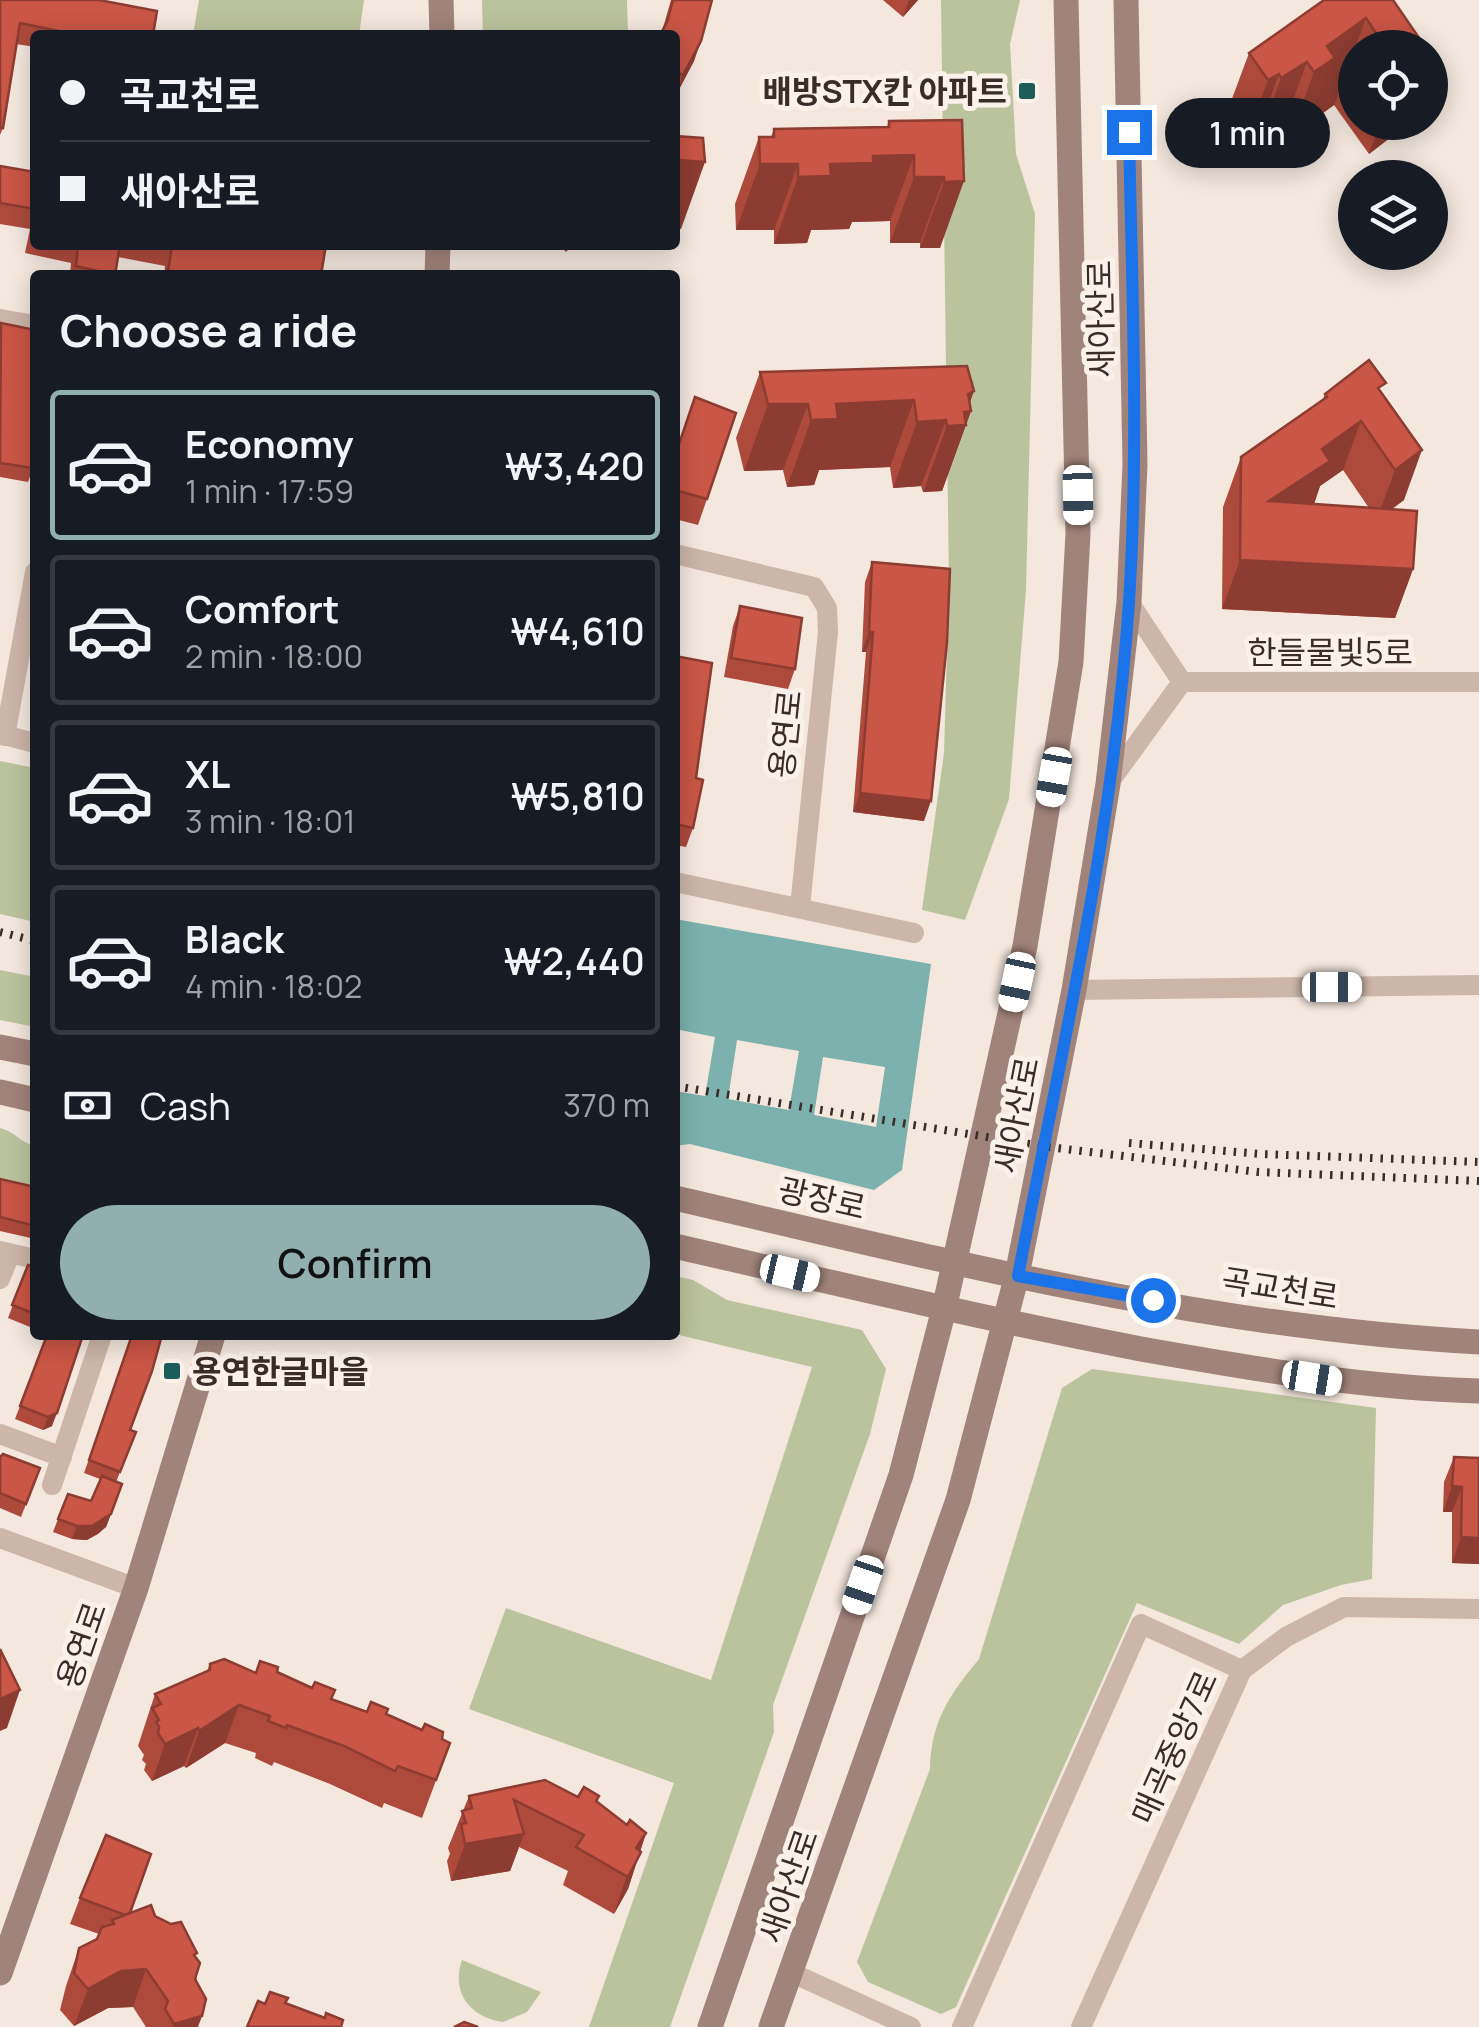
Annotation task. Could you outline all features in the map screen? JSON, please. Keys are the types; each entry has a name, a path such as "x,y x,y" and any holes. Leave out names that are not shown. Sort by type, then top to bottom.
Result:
{"main road":[{"path":"441,0 442,30"},
{"name":"새아산로","path":"710,2027 901,1475 944,1309 1025,946 1070,662 1078,534 1066,0"},
{"name":"새아산로","path":"772,2027 958,1500 1018,1276 1074,990 1108,784 1129,602 1135,464 1126,0"},
{"path":"0,1047 30,1053"},
{"path":"0,1092 30,1099"},
{"name":"광장로","path":"680,1199 954,1262"},
{"path":"680,1247 1005,1323 1246,1368 1345,1383 1479,1391"},
{"name":"곡교천로","path":"954,1262 1332,1330 1479,1342"},
{"name":"용연로","path":"0,1974 136,1588 211,1340"}],"street":[{"path":"0,319 30,324"},
{"name":"용연로","path":"680,555 814,586 826,608 828,632 800,907"},
{"path":"1108,784 1182,682 1129,602"},
{"path":"30,616 2,735 30,741"},
{"name":"한들물빛5로","path":"1182,682 1479,682"},
{"path":"680,883 914,933"},
{"path":"1074,990 1479,985"},
{"path":"0,1279 5,1252 30,1258"},
{"path":"52,1485 100,1340"},
{"path":"0,1434 62,1457"},
{"path":"0,1538 136,1588"},
{"name":"매곡중앙7로","path":"1081,2027 1242,1670 1286,1637 1344,1607 1479,1608"},
{"path":"962,2027 1141,1624 1242,1670"},
{"path":"792,1974 910,2027"}],"green space":[{"path":"199,0 364,0 360,30 194,30"},
{"path":"482,0 627,0 628,30 483,30"},
{"path":"941,0 1020,0 1010,44 1016,154 1035,214 1026,590 1009,799 965,920 922,910 944,753 949,582"},
{"path":"0,761 30,767 30,921 0,914"},
{"path":"0,970 30,976 30,1026 0,1020"},
{"path":"0,1128 30,1144 30,1188 0,1181"},
{"path":"680,1277 693,1280 727,1300 862,1330 886,1369 870,1434 773,1705 774,1732 670,2027 589,2027 674,1783 469,1709 506,1608 711,1680 812,1367 680,1335"},
{"path":"1092,1369 1376,1408 1372,1579 1283,1605 1239,1644 1137,1603 956,2007 941,2014 868,1982 857,1962 930,1769 938,1723 951,1697 979,1659 1062,1388"},
{"path":"462,1960 541,1992 527,2012 503,2022 481,2015 461,1992"}],"water":[{"path":"680,920 931,964 902,1170 874,1190 690,1144 680,1145 680,1092 705,1096 715,1037 680,1030","holes":["737,1040 799,1051 789,1110 728,1099","823,1057 885,1067 876,1127 814,1115"]}],"building":[{"path":"0,0 99,0 157,11 154,30 54,30 20,23 3,128"},
{"path":"673,0 712,0 701,41 683,75 680,30 663,30"},
{"path":"1324,0 1393,0 1414,30 1374,30 1366,18 1349,30 1338,30 1338,38 1327,46 1335,58 1314,72 1307,62 1281,78 1279,74 1268,80 1249,53"},
{"path":"962,120 964,181 914,177 914,155 873,156 873,163 830,164 831,176 798,177 798,164 760,164 759,137 774,137 774,129 889,127 889,121"},
{"path":"680,136 703,138 705,162 680,160"},
{"path":"0,166 30,171 30,208 0,203"},
{"path":"78,250 119,250 116,270 76,266"},
{"path":"171,250 325,250 322,270 168,270"},
{"path":"1,323 30,329 30,468 0,463"},
{"path":"1369,360 1386,383 1378,388 1422,450 1395,470 1361,421 1322,449 1330,461 1269,501 1417,511 1413,569 1240,560 1241,457 1327,397 1325,394"},
{"path":"967,366 974,391 968,394 971,411 964,412 966,425 947,426 946,420 917,422 914,400 836,404 838,419 811,420 808,404 768,404 760,372"},
{"path":"695,397 736,413 707,499 680,491 680,441"},
{"path":"872,562 950,569 931,801 860,793 873,632 869,632"},
{"path":"740,606 802,618 795,669 731,658"},
{"path":"680,657 712,663 696,778 703,780 693,828 680,825"},
{"path":"0,1179 30,1186 30,1225 0,1217"},
{"path":"28,1265 30,1266 30,1312 12,1305"},
{"path":"45,1340 81,1340 57,1413 48,1417 20,1406"},
{"path":"130,1340 161,1340 130,1430 136,1432 120,1472 89,1460"},
{"path":"3,1454 40,1468 26,1504 0,1493"},
{"path":"1454,1457 1479,1458 1479,1538 1461,1537 1462,1487 1452,1486"},
{"path":"102,1476 122,1484 111,1514 92,1526 77,1526 58,1519 68,1494 91,1501"},
{"path":"0,1649 20,1690 0,1699"},
{"path":"224,1659 256,1673 260,1661 278,1667 277,1672 312,1688 315,1682 335,1690 331,1699 367,1712 371,1702 388,1709 386,1714 422,1730 425,1724 443,1732 442,1739 450,1743 436,1780 398,1766 395,1771 344,1746 268,1721 270,1716 239,1705 199,1731 198,1728 165,1744 152,1708 161,1704 155,1694 210,1670 210,1664"},
{"path":"545,1780 578,1797 584,1787 599,1796 596,1801 627,1825 630,1820 646,1833 636,1848 641,1852 628,1877 576,1847 584,1835 514,1800 524,1834 465,1844 462,1811 472,1808 469,1796"},
{"path":"106,1835 151,1854 130,1913 125,1915 80,1898"},
{"path":"151,1905 155,1916 171,1924 181,1922 197,1953 194,1955 200,1963 195,1979 206,1999 202,2016 174,2024 165,2009 168,2001 146,1969 121,1971 88,1989 74,1973 79,1948 97,1939 102,1927"},
{"path":"270,1992 288,1998 285,2003 325,2018 326,2013 343,2020 341,2027 247,2027 258,2001 265,2004"}],"railway":[{"path":"0,932 30,940"},
{"path":"680,1087 1048,1147 1258,1172 1479,1181"},
{"path":"1129,1143 1261,1154 1479,1162"}],"place":[{"name":"배방STX칸 아파트","path":"1027,91"},
{"name":"용연한글마을","path":"172,1371"}],"route":[{"path":"1129,132 1135,464 1121,689 1074,990 1018,1276 1153,1300"}]}
